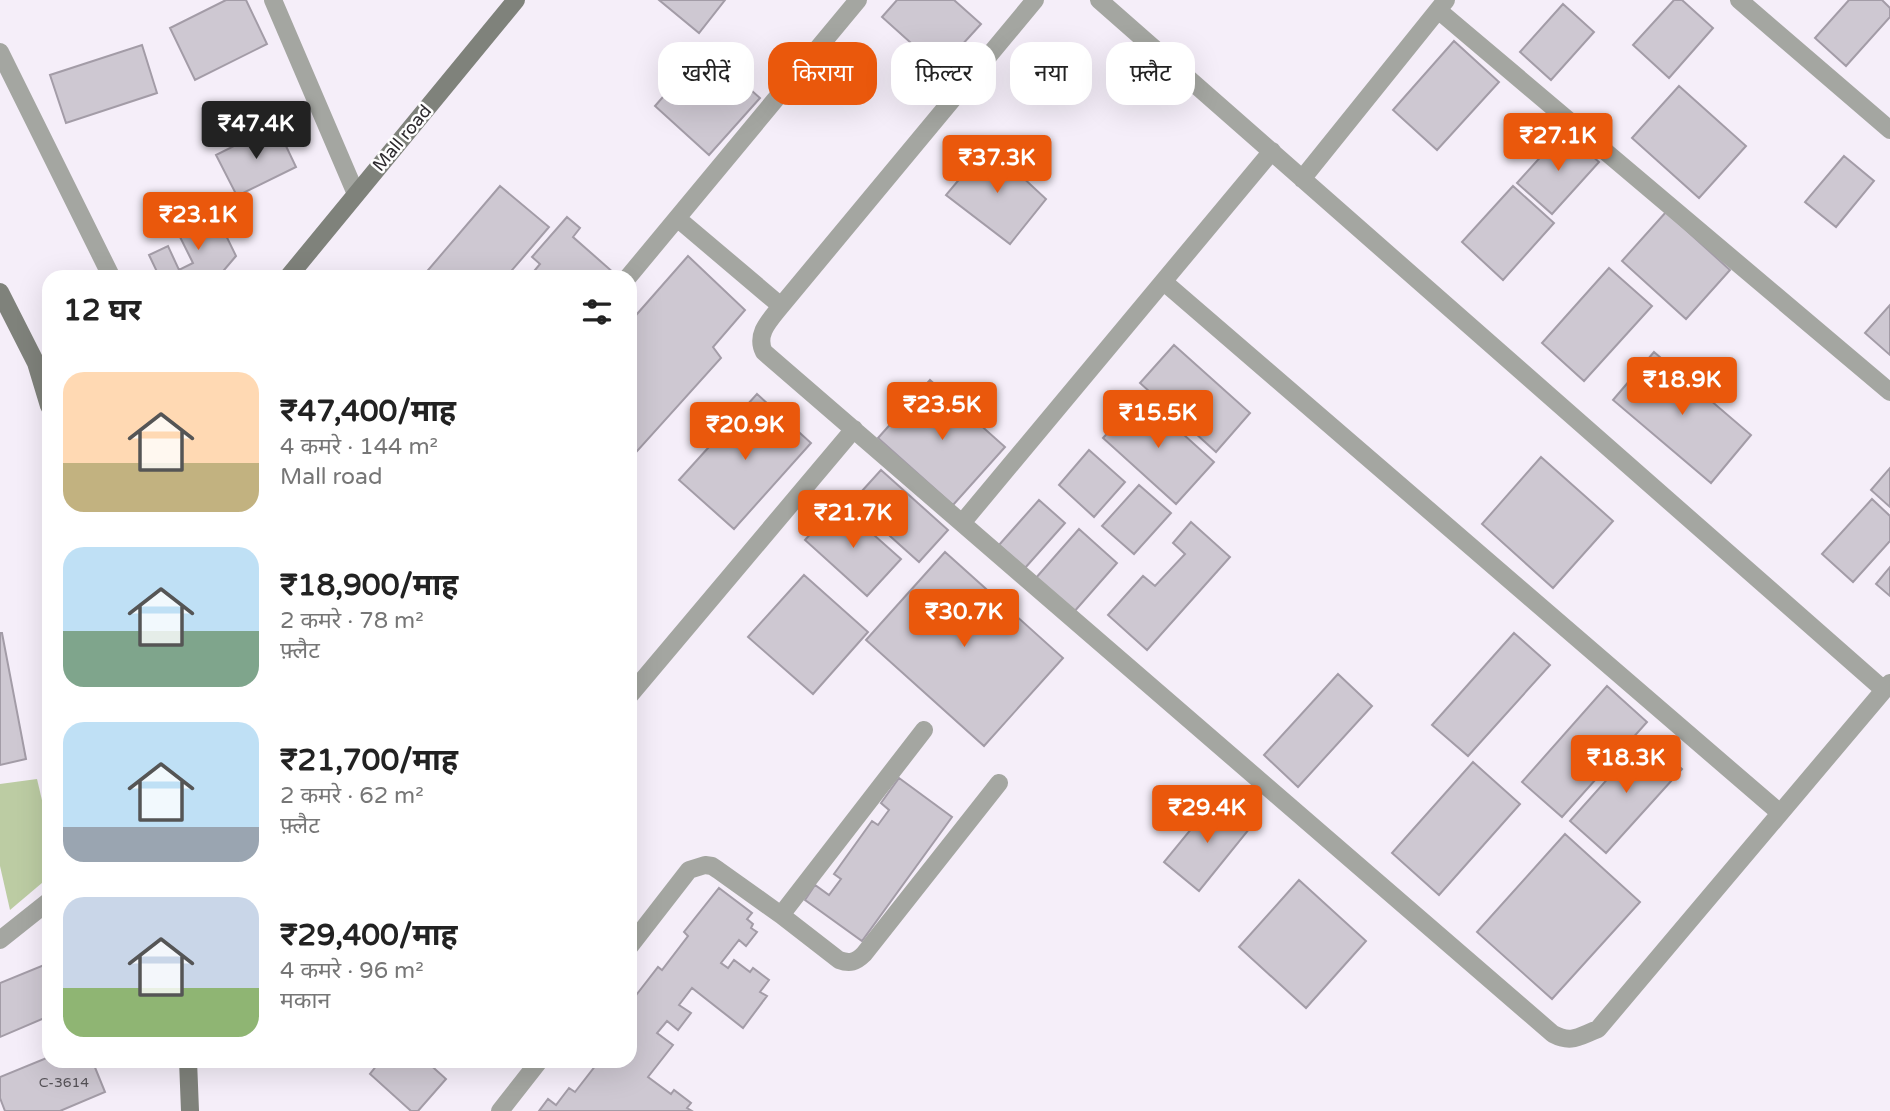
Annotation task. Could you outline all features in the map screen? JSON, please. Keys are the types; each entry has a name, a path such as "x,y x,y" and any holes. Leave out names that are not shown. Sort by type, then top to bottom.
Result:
{"street":[{"path":"273,0 356,194"},
{"name":"Mall road","path":"294,270 516,0"},
{"path":"634,270 858,0"},
{"path":"1035,0 781,306 762,334 760,344 764,352 1542,1025 1563,1039 1571,1040 1598,1029 1887,686 1099,0"},
{"path":"1740,0 1890,130"},
{"path":"1302,179 1442,5 1890,392"},
{"path":"0,52 108,270"},
{"path":"962,523 1272,151"},
{"path":"677,218 781,306"},
{"path":"1164,282 1780,813"},
{"path":"0,292 42,364"},
{"path":"637,687 854,429"},
{"path":"781,915 924,730"},
{"path":"637,937 690,870 705,865 712,866 839,960 848,963 857,961 999,783"},
{"path":"0,940 42,907"},
{"path":"187,1068 190,1111"},
{"path":"500,1111 534,1068"}],"green space":[{"path":"37,779 42,800 42,883 10,910 0,866 0,784"}],"building":[{"path":"226,0 246,0 267,44 195,80 170,28"},
{"path":"659,0 725,0 699,33"},
{"path":"897,0 954,0 981,24 965,42 910,42 882,17"},
{"path":"1674,0 1682,0 1713,28 1669,78 1633,45"},
{"path":"1849,0 1882,0 1890,8 1890,17 1846,66 1815,38"},
{"path":"1563,4 1594,32 1551,80 1520,52"},
{"path":"1454,41 1499,82 1437,150 1393,110"},
{"path":"142,45 157,93 66,123 50,75"},
{"path":"1679,86 1746,146 1699,198 1632,138"},
{"path":"754,93 760,98 754,105"},
{"path":"658,103 658,105 754,105 709,155 655,106"},
{"path":"276,125 296,167 237,196 216,155"},
{"path":"1564,131 1599,162 1552,214 1517,183"},
{"path":"988,145 1046,199 1010,244 946,195"},
{"path":"1844,156 1874,181 1836,227 1805,202"},
{"path":"500,186 549,227 512,270 428,270"},
{"path":"1513,186 1554,223 1503,280 1462,242"},
{"path":"1666,212 1730,270 1686,319 1622,261"},
{"path":"216,215 236,256 224,270 179,270 193,263 178,233"},
{"path":"567,217 580,228 573,237 610,270 535,270 540,264 532,257"},
{"path":"168,246 179,270 156,270 149,255"},
{"path":"688,256 745,310 713,347 721,358 637,451 637,314"},
{"path":"1609,268 1652,306 1584,381 1542,343"},
{"path":"1890,305 1890,355 1865,333"},
{"path":"1174,345 1250,413 1216,452 1140,383"},
{"path":"1654,352 1751,435 1711,483 1613,400"},
{"path":"930,380 1005,447 953,505 878,438"},
{"path":"757,394 811,443 734,529 679,480"},
{"path":"1141,396 1214,462 1176,504 1103,438"},
{"path":"1089,450 1125,482 1094,517 1059,485"},
{"path":"1541,457 1613,521 1553,588 1482,524"},
{"path":"1890,468 1890,507 1871,490"},
{"path":"881,470 948,530 919,562 852,502"},
{"path":"1139,485 1171,513 1134,554 1102,526"},
{"path":"1872,499 1890,516 1890,541 1853,582 1822,554"},
{"path":"1039,500 1065,523 1025,568 999,545"},
{"path":"838,503 901,559 867,596 805,540"},
{"path":"1191,522 1230,557 1147,650 1108,615 1143,576 1155,586 1185,554 1173,543"},
{"path":"1079,529 1117,563 1073,613 1035,579"},
{"path":"945,552 1063,658 984,746 866,640"},
{"path":"1890,567 1890,596 1876,584"},
{"path":"804,575 868,632 813,694 748,637"},
{"path":"0,633 26,759 0,765"},
{"path":"1514,633 1550,665 1468,756 1432,725"},
{"path":"1338,674 1372,706 1298,787 1264,755"},
{"path":"1607,686 1647,722 1562,817 1522,782"},
{"path":"1645,737 1682,769 1606,853 1570,821"},
{"path":"1473,762 1520,804 1439,895 1392,853"},
{"path":"899,778 952,817 862,941 805,900 815,885 829,895 841,879 834,874 872,821 878,825 889,810 881,803"},
{"path":"1215,800 1250,828 1199,891 1164,862"},
{"path":"1565,834 1640,902 1552,999 1477,932"},
{"path":"1299,880 1366,941 1306,1008 1239,947"},
{"path":"719,888 752,913 747,919 753,924 751,928 757,932 746,946 739,940 721,963 728,968 734,960 750,972 753,968 769,980 760,992 767,996 743,1028 692,988 679,1005 691,1013 678,1030 667,1021 657,1033 673,1045 648,1077 671,1094 674,1090 691,1103 687,1108 692,1111 539,1111 548,1099 556,1105 569,1088 575,1092 594,1068 637,1068 637,994 658,967 662,970 688,936 684,932"},
{"path":"42,966 42,1019 0,1037 0,983"},
{"path":"42,1060 42,1068 95,1068 105,1092 60,1111 5,1111 0,1098 0,1077"},
{"path":"375,1068 434,1068 446,1079 418,1111 411,1111 370,1074"}]}
